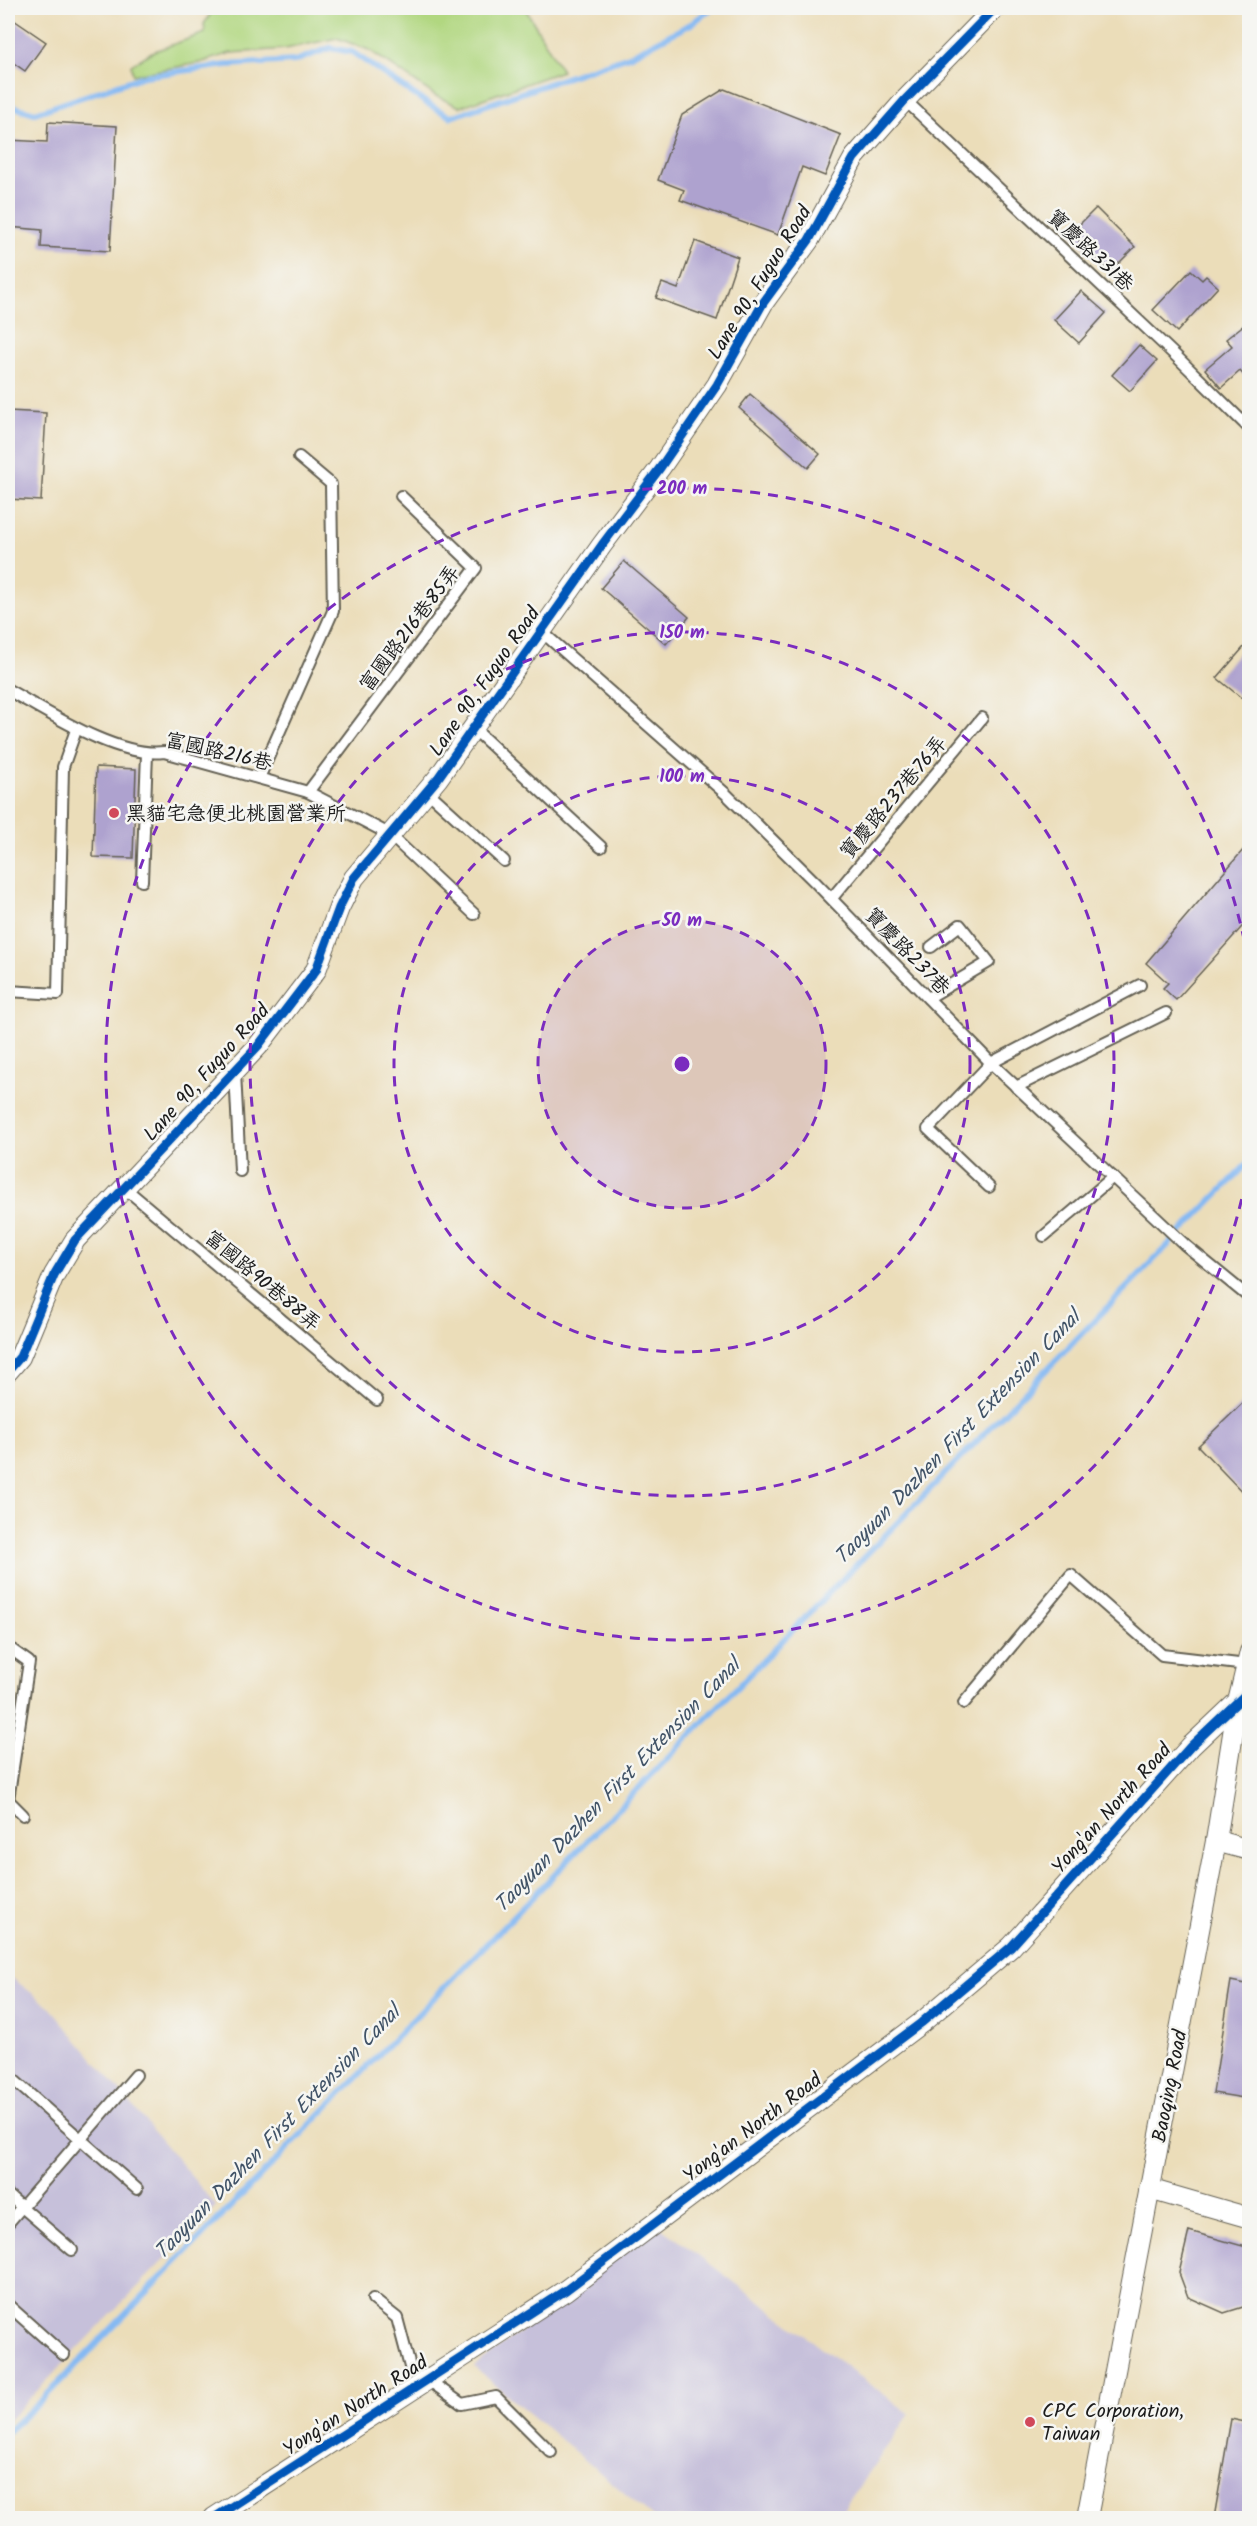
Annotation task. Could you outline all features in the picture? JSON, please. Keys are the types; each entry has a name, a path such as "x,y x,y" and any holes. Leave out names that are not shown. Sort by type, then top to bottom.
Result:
{"street":[{"name":"Lane 90, Fuguo Road","path":"8,1371 20,1357 54,1275 75,1240 126,1189 258,1047 316,970 339,908 354,878 427,791 540,631 660,468 717,385 763,303 809,240 854,158 905,100 994,8"},
{"name":"Baoqing Road","path":"1087,2518 1244,1696 1248,1659"},
{"name":"Yong'an North Road","path":"214,2518 566,2290 939,2007 1011,1947 1191,1746 1244,1696"},
{"path":"1216,1841 1250,1850"},
{"path":"1149,2189 1250,2218"}],"lane":[{"name":"寶慶路331巷","path":"905,100 1250,429"},
{"path":"259,778 333,611 331,484 300,457"},
{"name":"富國路216巷85弄","path":"308,792 476,568 401,496"},
{"name":"寶慶路237巷","path":"540,631 726,794 832,898 991,1063 1184,1244 1250,1298"},
{"name":"富國路216巷","path":"8,690 76,730 147,754 164,752 308,792 389,834 474,914"},
{"name":"寶慶路237巷76弄","path":"832,898 982,718"},
{"path":"473,728 601,847"},
{"path":"8,991 58,994 63,768 76,730"},
{"path":"142,881 147,754"},
{"path":"427,791 504,861"},
{"path":"928,998 989,962 960,925 931,947"},
{"path":"989,1187 928,1129 991,1063 1140,985"},
{"path":"1016,1087 1166,1013"},
{"path":"235,1071 240,1171"},
{"path":"1044,1236 1113,1177"},
{"name":"富國路90巷88弄","path":"126,1189 377,1400"},
{"path":"964,1703 1071,1575 1162,1655 1248,1659"},
{"path":"8,1647 29,1662 8,1800 23,1815"},
{"path":"8,2075 137,2189"},
{"path":"8,2223 136,2075"},
{"path":"8,2195 72,2250"},
{"path":"373,2299 398,2318 410,2367 462,2404 496,2397 551,2452"},
{"path":"8,2305 64,2355"}],"shaded area":[{"path":"8,1975 49,2006 216,2206 8,2421"},
{"path":"658,2225 910,2414 837,2518 654,2518 474,2367"}],"green space":[{"path":"214,8 525,8 562,71 460,107 436,96 369,50 337,38 285,49 231,53 199,63 133,75 131,65 152,52 205,33 204,24"}],"building":[{"path":"8,16 46,42 25,71 8,59"},
{"path":"724,89 841,135 825,176 802,167 778,235 680,200 684,190 658,180 682,115"},
{"path":"48,122 117,126 110,251 41,247 42,230 8,227 8,140 47,142"},
{"path":"1096,208 1135,247 1110,272 1071,233"},
{"path":"695,241 738,257 717,320 656,298 662,283 678,289"},
{"path":"1191,270 1202,280 1206,276 1218,287 1177,332 1153,310"},
{"path":"1081,291 1106,313 1079,343 1054,320"},
{"path":"1250,320 1250,382 1240,371 1221,388 1205,369 1232,346 1226,339"},
{"path":"1139,345 1157,361 1130,391 1112,375"},
{"path":"750,394 820,454 808,468 739,408"},
{"path":"8,411 46,413 41,501 8,499"},
{"path":"624,561 689,617 666,644 601,588"},
{"path":"1250,640 1250,705 1217,678"},
{"name":"黑貓宅急便北桃園營業所","path":"96,767 136,769 133,858 93,857"},
{"path":"1250,842 1250,918 1176,1000 1163,988 1168,983 1146,963"},
{"path":"1250,1396 1250,1500 1198,1446"},
{"path":"1231,1981 1250,1985 1250,2099 1213,2093"},
{"path":"1189,2231 1250,2248 1250,2300 1243,2307 1224,2313 1188,2297 1179,2273"},
{"path":"1231,2419 1250,2423 1250,2518 1214,2518"}],"waterway":[{"path":"8,105 35,113 144,76 227,65 295,61 330,48 352,52 451,117 629,56 691,24 712,8"},
{"name":"Taoyuan Dazhen First Extension Canal","path":"8,2431 42,2400 1250,1161"}],"cycle path":[{"path":"8,1371 20,1357 54,1275 75,1240 258,1046 316,970 339,908 354,878 438,778 602,545 660,468 717,385 763,303 809,240 854,158 905,100 995,8"},
{"path":"214,2518 566,2290 921,2023 1011,1947 1191,1746 1250,1690"}],"place":[{"name":"黑貓宅急便北桃園營業所","path":"114,813"},
{"name":"CPC Corporation, Taiwan","path":"1030,2422"}]}
